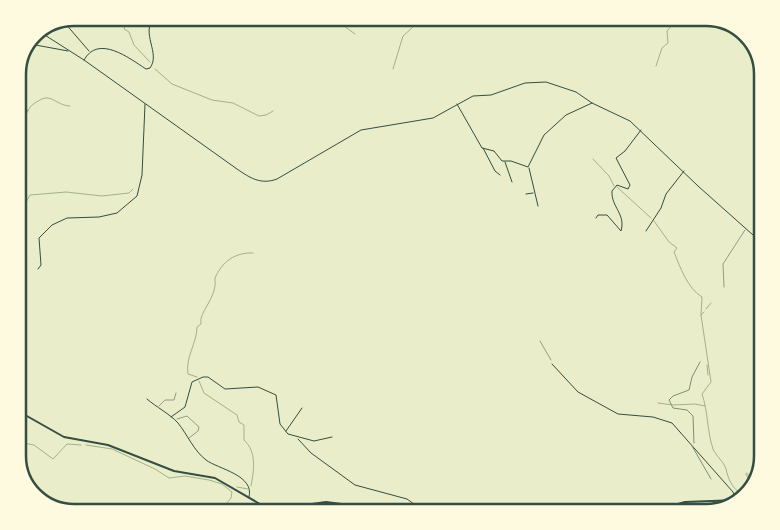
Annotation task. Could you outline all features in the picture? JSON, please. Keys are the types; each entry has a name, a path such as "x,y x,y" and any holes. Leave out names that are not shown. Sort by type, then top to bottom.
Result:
{"main road":[{"path":"26,415 59,436 108,445 146,462 174,471 214,478 262,504"},
{"path":"678,504 722,501"},
{"path":"308,504 326,502 339,504"}],"street":[{"path":"84,60 89,51 102,48 116,50 146,69 150,68 154,61 149,26"},
{"path":"68,27 89,51"},
{"path":"46,35 84,60 252,179 262,181 277,179 361,130 433,118 473,96 491,95 534,82 564,87 592,103 628,119 754,236"},
{"path":"36,45 70,51"},
{"path":"38,270 40,266 39,238 52,225 68,218 108,216 117,213 137,196 142,175 145,103"},
{"path":"538,206 528,167 544,135 566,115 592,103"},
{"path":"457,104 495,171 500,174"},
{"path":"596,218 598,215 607,215 621,230 621,213 612,202 612,190 617,185 628,189 630,185 616,158 625,151 641,130"},
{"path":"482,148 494,151 505,162 512,182"},
{"path":"505,162 511,161 528,167"},
{"path":"646,231 661,208 666,194 684,171"},
{"path":"526,194 534,193"},
{"path":"552,364 578,392 618,414 653,417 672,422 735,494"},
{"path":"171,417 185,407 190,386 198,378 208,377 228,390 258,387 273,393 277,397 276,412 280,424 286,432 297,438 314,441 332,437"},
{"path":"147,399 175,420 205,459 224,468 246,483 250,492 249,498"},
{"path":"286,432 302,408"},
{"path":"297,438 312,453 355,485 407,498 415,504"}],"lane":[{"path":"724,287 723,264 746,228"},
{"path":"157,408 165,400 174,400 176,393"},
{"path":"175,420 187,416 199,427 198,431 189,438"}],"path":[{"path":"540,341 552,364"}],"waterway":[{"path":"125,26 124,29 129,32 134,45 150,62"},
{"path":"344,26 355,34"},
{"path":"393,69 403,36 414,26"},
{"path":"656,66 662,48 668,43 667,31 671,26"},
{"path":"155,69 172,84 212,100 233,103 259,116 273,111"},
{"path":"28,111 33,104 44,98 70,106"},
{"path":"26,108 28,111 26,114"},
{"path":"593,159 609,176 614,186"},
{"path":"617,187 651,218"},
{"path":"26,202 30,195 66,192 102,196 129,193 133,189"},
{"path":"654,221 669,242 677,248 674,252 685,277 693,289 702,297 701,315"},
{"path":"197,377 188,374 188,362 197,327 201,324 202,315 214,292 215,278 221,267 230,259 240,254 253,253"},
{"path":"706,309 711,303"},
{"path":"704,312 701,315 711,382 702,394 713,449 725,466 731,483 738,491"},
{"path":"707,365 708,375"},
{"path":"199,381 204,393 237,415 239,422 244,425 244,440 253,456 251,486"},
{"path":"658,403 705,406"},
{"path":"26,444 34,445 53,459 67,444 81,445"},
{"path":"86,445 112,449 155,469 169,478 185,476 222,484 232,492 231,498 226,504"},
{"path":"237,487 248,489"}],"railway":[{"path":"694,443 693,416 687,410 673,408 669,400 673,396 689,390 692,377 700,362"},
{"path":"692,446 711,479"}]}
